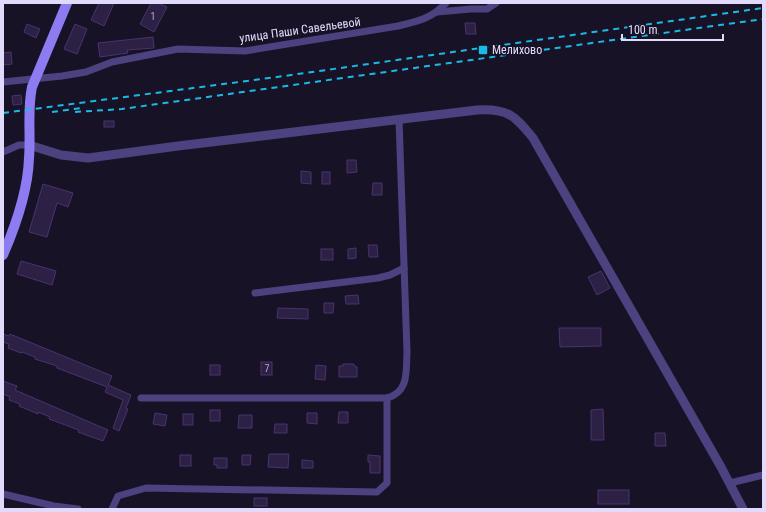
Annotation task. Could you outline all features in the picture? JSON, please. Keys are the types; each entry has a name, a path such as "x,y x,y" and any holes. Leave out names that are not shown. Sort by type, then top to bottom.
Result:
{"main road":[{"path":"3,255 18,214 26,183 29,158 29,100 35,79 67,3"}],"street":[{"name":"улица Паши Савельевой","path":"3,82 86,72 112,62 178,49 245,50 390,27 420,20 437,12 446,3"},
{"path":"437,12 468,6 487,9 496,3"},
{"path":"3,152 19,145 29,145 61,155 88,158 399,119 487,110 505,112 513,116 522,124 533,138 730,483 743,509"},
{"path":"141,398 387,398 400,392 406,376 407,352 399,119"},
{"path":"256,294 378,278 390,275 404,268"},
{"path":"112,509 118,496 146,488 377,492 387,483 387,398"},
{"path":"730,483 763,475"},
{"path":"3,494 53,507 78,509"}],"building":[{"path":"99,3 114,3 104,26 91,20"},
{"path":"151,3 158,3 167,7 154,32 140,24"},
{"path":"465,23 475,23 476,34 466,34"},
{"path":"27,24 40,29 36,38 24,32"},
{"path":"75,24 87,29 77,54 64,49"},
{"path":"153,37 154,48 127,50 128,53 100,57 98,43"},
{"path":"11,52 12,64 3,65 3,53"},
{"path":"21,95 22,104 13,105 12,96"},
{"path":"104,121 114,121 114,127 104,127"},
{"path":"347,160 356,160 357,172 347,173"},
{"path":"301,171 311,172 311,184 301,183"},
{"path":"322,172 330,172 330,184 322,184"},
{"path":"373,183 382,183 382,195 372,195"},
{"path":"43,184 73,193 68,207 57,203 47,237 29,232"},
{"path":"368,245 377,245 378,257 369,257"},
{"path":"356,248 356,258 348,259 348,249"},
{"path":"321,249 333,249 333,260 321,260"},
{"path":"21,261 56,271 52,285 17,274"},
{"path":"601,271 610,288 597,295 588,277"},
{"path":"358,295 359,304 346,304 345,296"},
{"path":"324,303 334,303 333,313 324,313"},
{"path":"278,308 308,309 308,319 277,318"},
{"path":"559,328 601,328 601,346 560,347"},
{"path":"3,334 9,336 10,334 112,376 108,385 131,395 126,408 128,409 119,431 113,428 123,400 105,392 107,387 57,368 57,366 35,359 35,357 8,348 9,344 3,342"},
{"path":"261,362 272,362 272,375 261,375"},
{"path":"343,364 354,364 354,366 357,367 357,377 339,377 339,366 343,366"},
{"path":"210,365 220,365 220,375 210,375"},
{"path":"316,365 326,366 325,380 315,379"},
{"path":"3,381 17,386 15,390 108,430 103,441 78,432 79,430 49,419 50,417 38,412 38,414 9,400 10,397 3,394"},
{"path":"603,409 604,440 591,440 591,410"},
{"path":"210,410 220,410 220,421 210,421"},
{"path":"339,412 348,412 348,423 338,423"},
{"path":"155,413 167,415 165,426 153,424"},
{"path":"307,413 317,413 317,424 307,423"},
{"path":"183,414 193,414 193,425 183,425"},
{"path":"239,415 252,415 252,428 238,428"},
{"path":"275,424 287,424 287,433 274,433"},
{"path":"655,433 665,433 666,446 655,446"},
{"path":"269,454 289,454 288,468 268,467"},
{"path":"180,455 191,455 191,466 180,466"},
{"path":"242,455 251,455 250,465 242,465"},
{"path":"368,455 380,456 380,473 370,473 370,462 368,462"},
{"path":"214,458 227,458 227,468 217,468 217,465 214,465"},
{"path":"302,460 313,461 313,468 302,468"},
{"path":"598,490 629,490 629,504 598,504"},
{"path":"254,498 267,498 267,506 254,506"}],"railway":[{"path":"3,113 277,77 763,8"},
{"path":"75,112 122,109 763,19"},
{"path":"52,112 81,108"}],"place":[{"name":"Мелихово","path":"483,50"}]}
